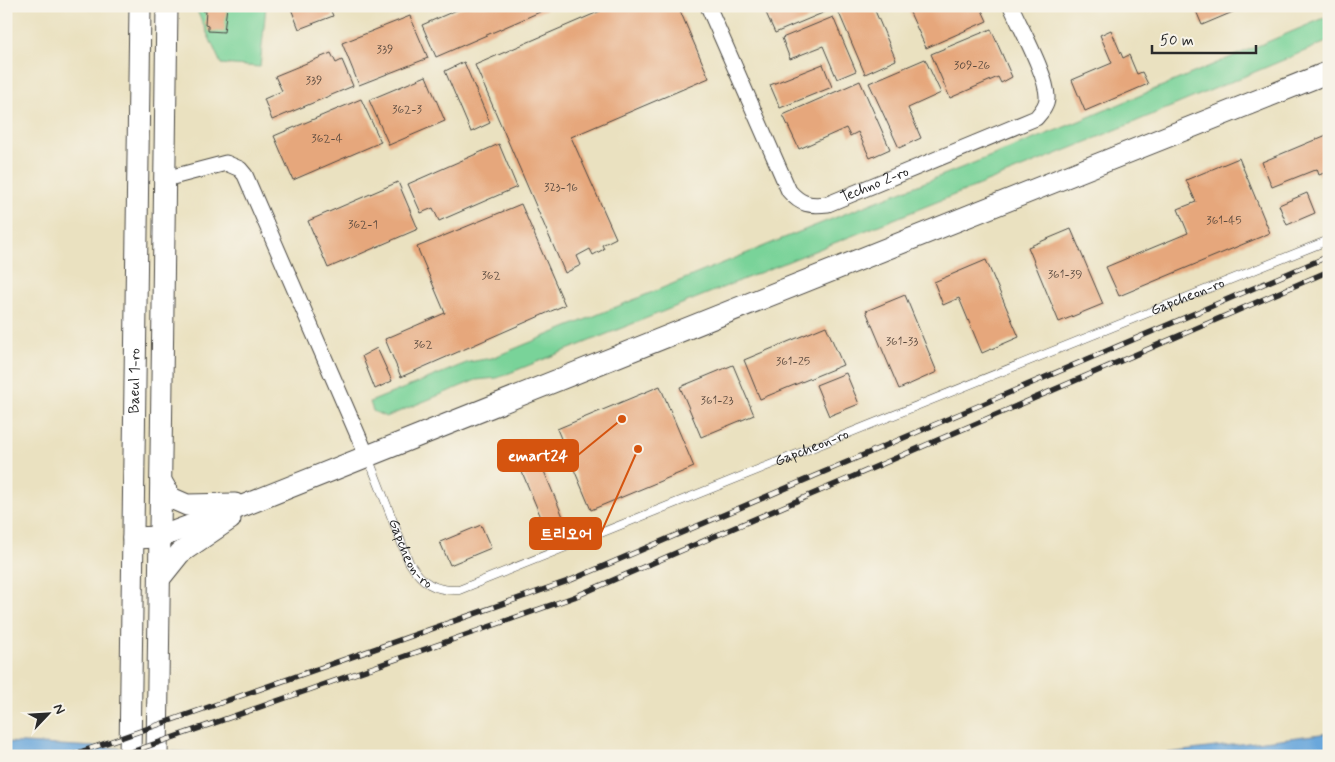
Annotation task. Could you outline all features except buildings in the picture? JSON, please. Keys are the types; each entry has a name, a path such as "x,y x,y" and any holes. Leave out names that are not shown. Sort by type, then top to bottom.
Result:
{"main road":[{"name":"Baeul 1-ro","path":"130,756 140,6"},
{"name":"Baeul 1-ro","path":"157,756 167,6"},
{"path":"133,538 160,537 245,505 1329,72"},
{"path":"161,481 171,498 188,506 215,503 245,505"},
{"path":"160,578 180,553 224,524 245,505"}],"street":[{"name":"Techno 2-ro","path":"708,6 789,191 799,202 812,206 828,204 1036,118 1043,110 1047,99 1045,82 1011,6"},
{"path":"165,179 187,175 226,163 240,169 246,175 367,456"}],"lane":[{"name":"Gapcheon-ro","path":"367,456 409,562 417,575 436,589 459,590 1329,240"}],"green space":[{"path":"195,6 266,6 260,67 221,64"},
{"path":"1329,16 1329,41 1089,141 497,378 476,380 386,417 373,411 370,402 469,362 492,358 789,236 1077,122"}],"water":[{"path":"1329,733 1329,756 1143,756"},
{"path":"6,742 257,756 6,756"}],"railway":[{"path":"69,756 571,580 1329,256"},
{"path":"120,756 574,597 1329,271"}],"place":[{"name":"emart24","path":"622,419"},
{"name":"트리오어","path":"638,449"}]}
